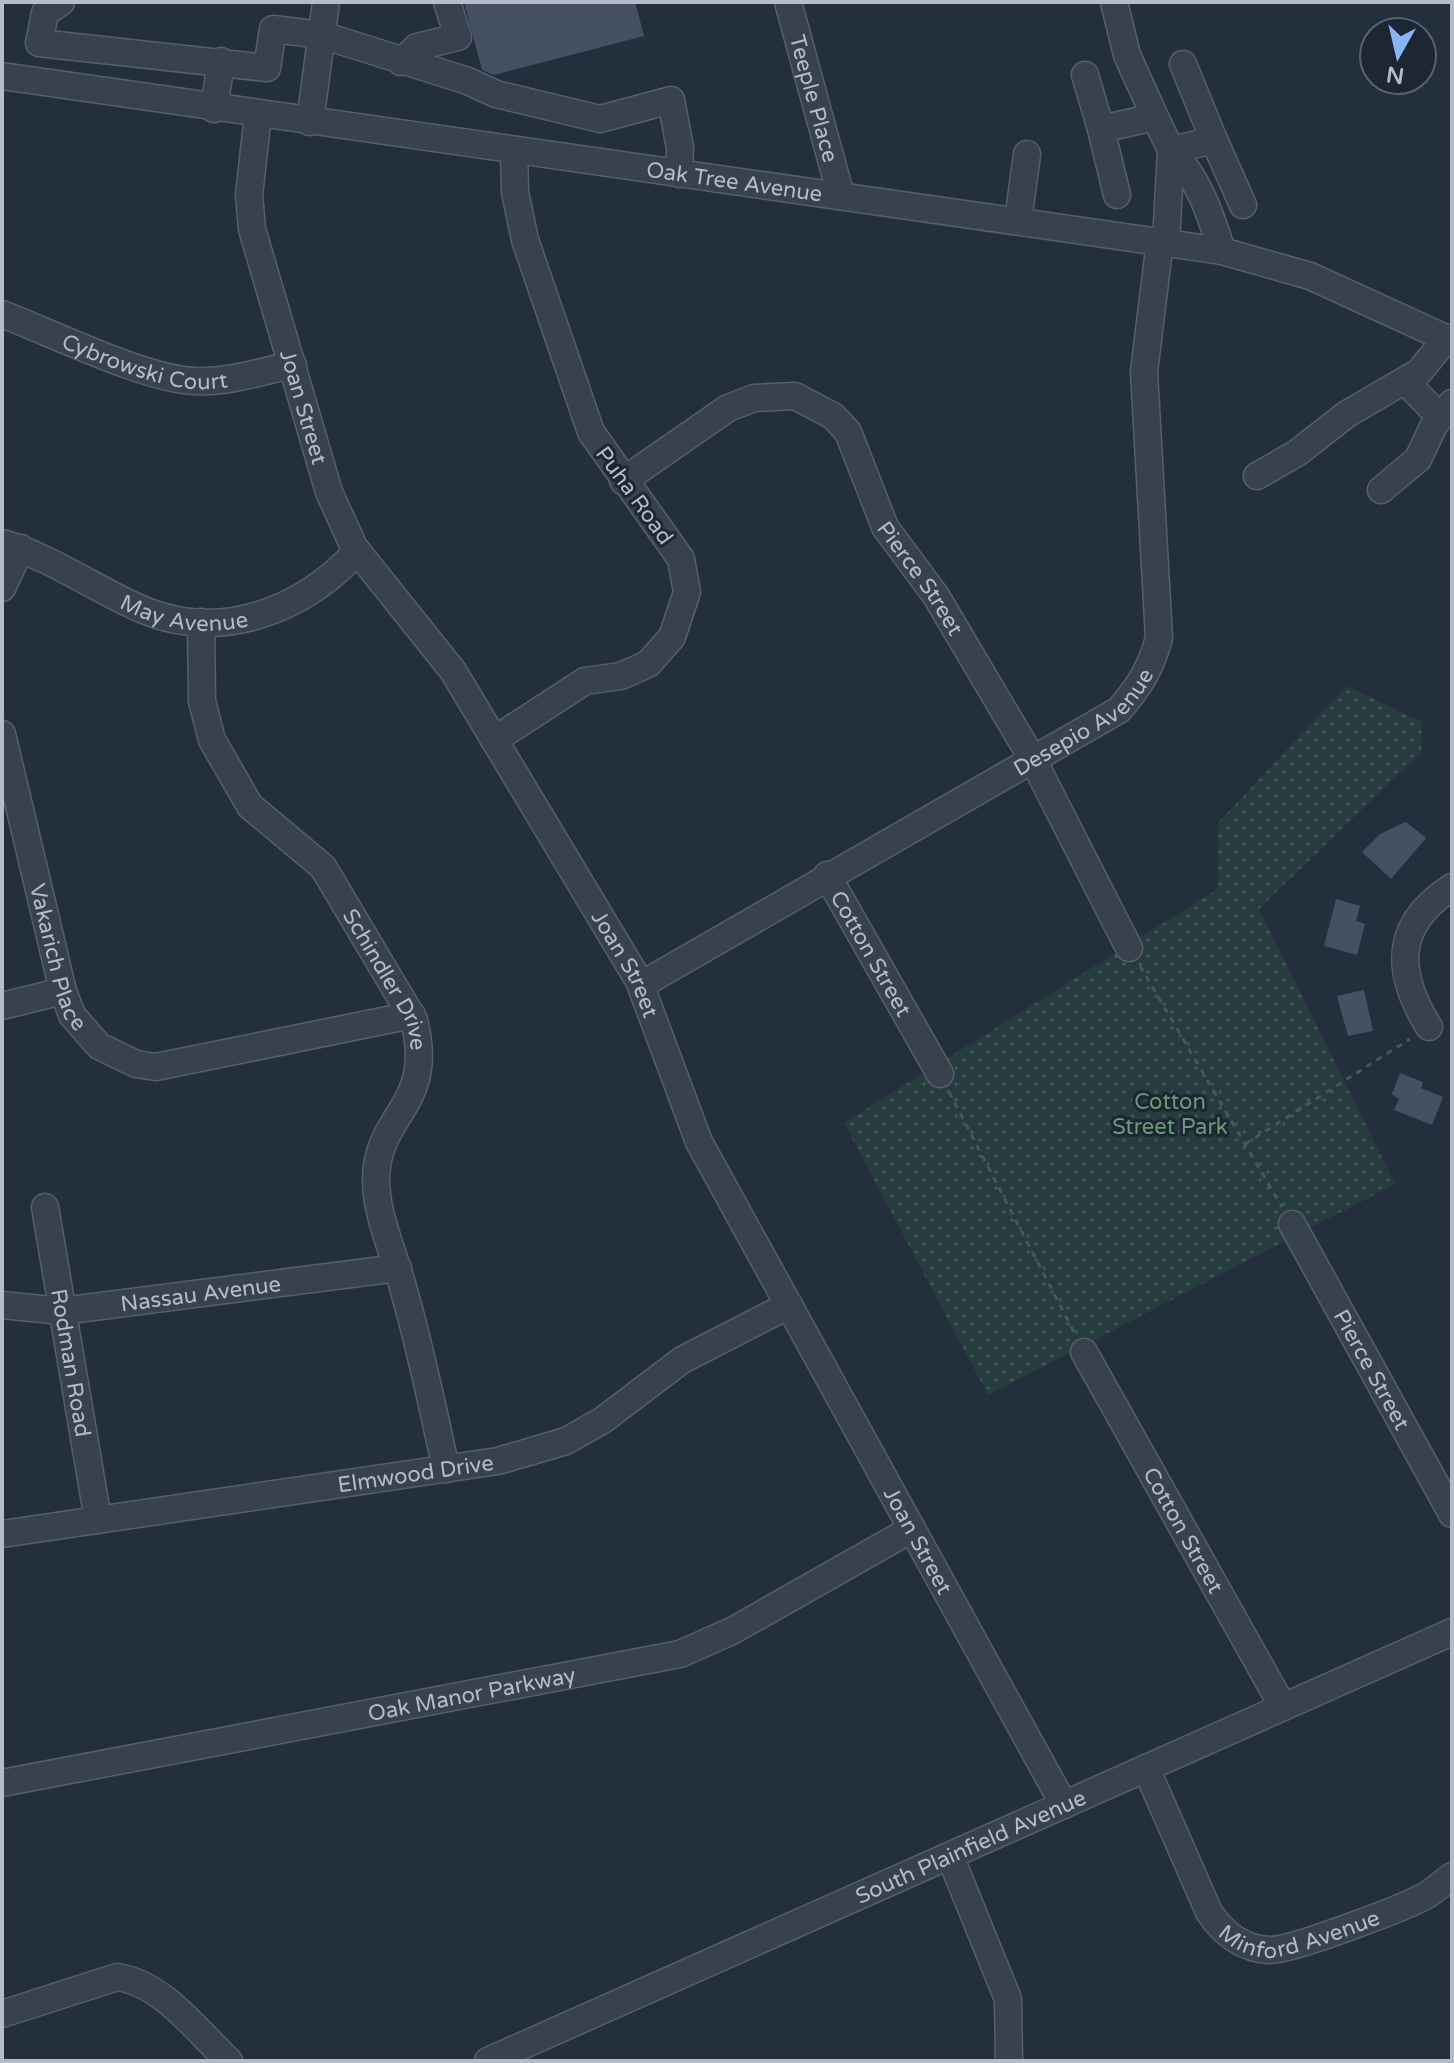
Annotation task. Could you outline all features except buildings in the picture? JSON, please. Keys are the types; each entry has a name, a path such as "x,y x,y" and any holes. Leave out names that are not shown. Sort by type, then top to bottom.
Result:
{"street":[{"path":"310,122 326,2"},
{"path":"401,62 417,47 458,37 447,2"},
{"name":"Teeple Place","path":"788,2 841,196"},
{"path":"1114,2 1127,55 1171,150 1187,167 1206,201 1222,251"},
{"path":"30,82 39,43 53,7"},
{"path":"39,43 267,68 273,29 322,35 468,81 496,94 600,119 671,100 680,148 679,174"},
{"path":"214,109 221,61"},
{"path":"1183,64 1243,205"},
{"path":"1085,75 1117,195"},
{"name":"Oak Tree Avenue","path":"2,76 214,109 1222,251 1310,276 1449,339"},
{"name":"Joan Street","path":"258,115 249,195 252,229 329,492 357,551 453,671 641,985 699,1142 1064,1805"},
{"path":"1101,129 1155,117"},
{"path":"1171,150 1214,140"},
{"name":"Puha Road","path":"494,740 585,681 621,676 648,664 664,650 672,637 687,592 681,559 591,432 540,287 520,216 514,150"},
{"name":"Desepio Avenue","path":"641,985 827,875 1119,710 1151,668 1159,638 1144,372 1163,242 1171,150"},
{"path":"1018,221 1027,154"},
{"name":"Cybrowski Court","path":"2,314 150,371 194,381 219,380 293,365"},
{"path":"1257,476 1297,453 1347,414 1419,372 1449,339"},
{"path":"1381,490 1418,459 1446,410 1405,381"},
{"name":"Pierce Street","path":"623,481 728,408 754,398 795,396 833,416 848,432 885,527 936,596 1033,760 1129,948"},
{"path":"2,588 11,545"},
{"name":"May Avenue","path":"11,545 147,612 201,622 242,620 279,609 322,585 357,551"},
{"name":"Schindler Drive","path":"201,622 204,718 218,752 250,806 323,867 412,1015 419,1040 419,1072 414,1093 383,1146 376,1180 380,1214 398,1268 446,1469"},
{"name":"Vakarich Place","path":"2,734 63,991 72,1015 99,1046 136,1064 156,1067 412,1015"},
{"name":"Cotton Street","path":"827,875 940,1074"},
{"path":"1429,1027 1408,987 1404,951 1419,915 1432,900 1452,887"},
{"path":"2,1006 63,991"},
{"name":"Rodman Road","path":"45,1207 98,1520"},
{"name":"Pierce Street","path":"1292,1224 1452,1514"},
{"name":"Nassau Avenue","path":"2,1305 62,1311 398,1268"},
{"name":"Elmwood Drive","path":"2,1534 498,1461 566,1441 603,1420 682,1360 789,1305"},
{"name":"Cotton Street","path":"1084,1352 1283,1707"},
{"name":"Oak Manor Parkway","path":"2,1783 680,1654 722,1637 912,1529"},
{"name":"South Plainfield Avenue","path":"488,2061 526,2053 950,1856 1452,1632"},
{"name":"Minford Avenue","path":"1146,1768 1209,1912 1233,1939 1246,1946 1267,1950 1293,1947 1425,1896 1452,1876"},
{"path":"950,1856 1008,1999 1009,2061"},
{"path":"2,2014 117,1977 135,1979 169,2004 229,2061"}],"path":[{"path":"1129,948 1292,1224"},
{"path":"1245,1144 1429,1027"},
{"path":"940,1074 1084,1352"}],"green space":[{"name":"Cotton Street Park","path":"1347,686 1422,722 1421,752 1259,909 1395,1184 988,1395 844,1123 1218,889 1218,823"}]}
